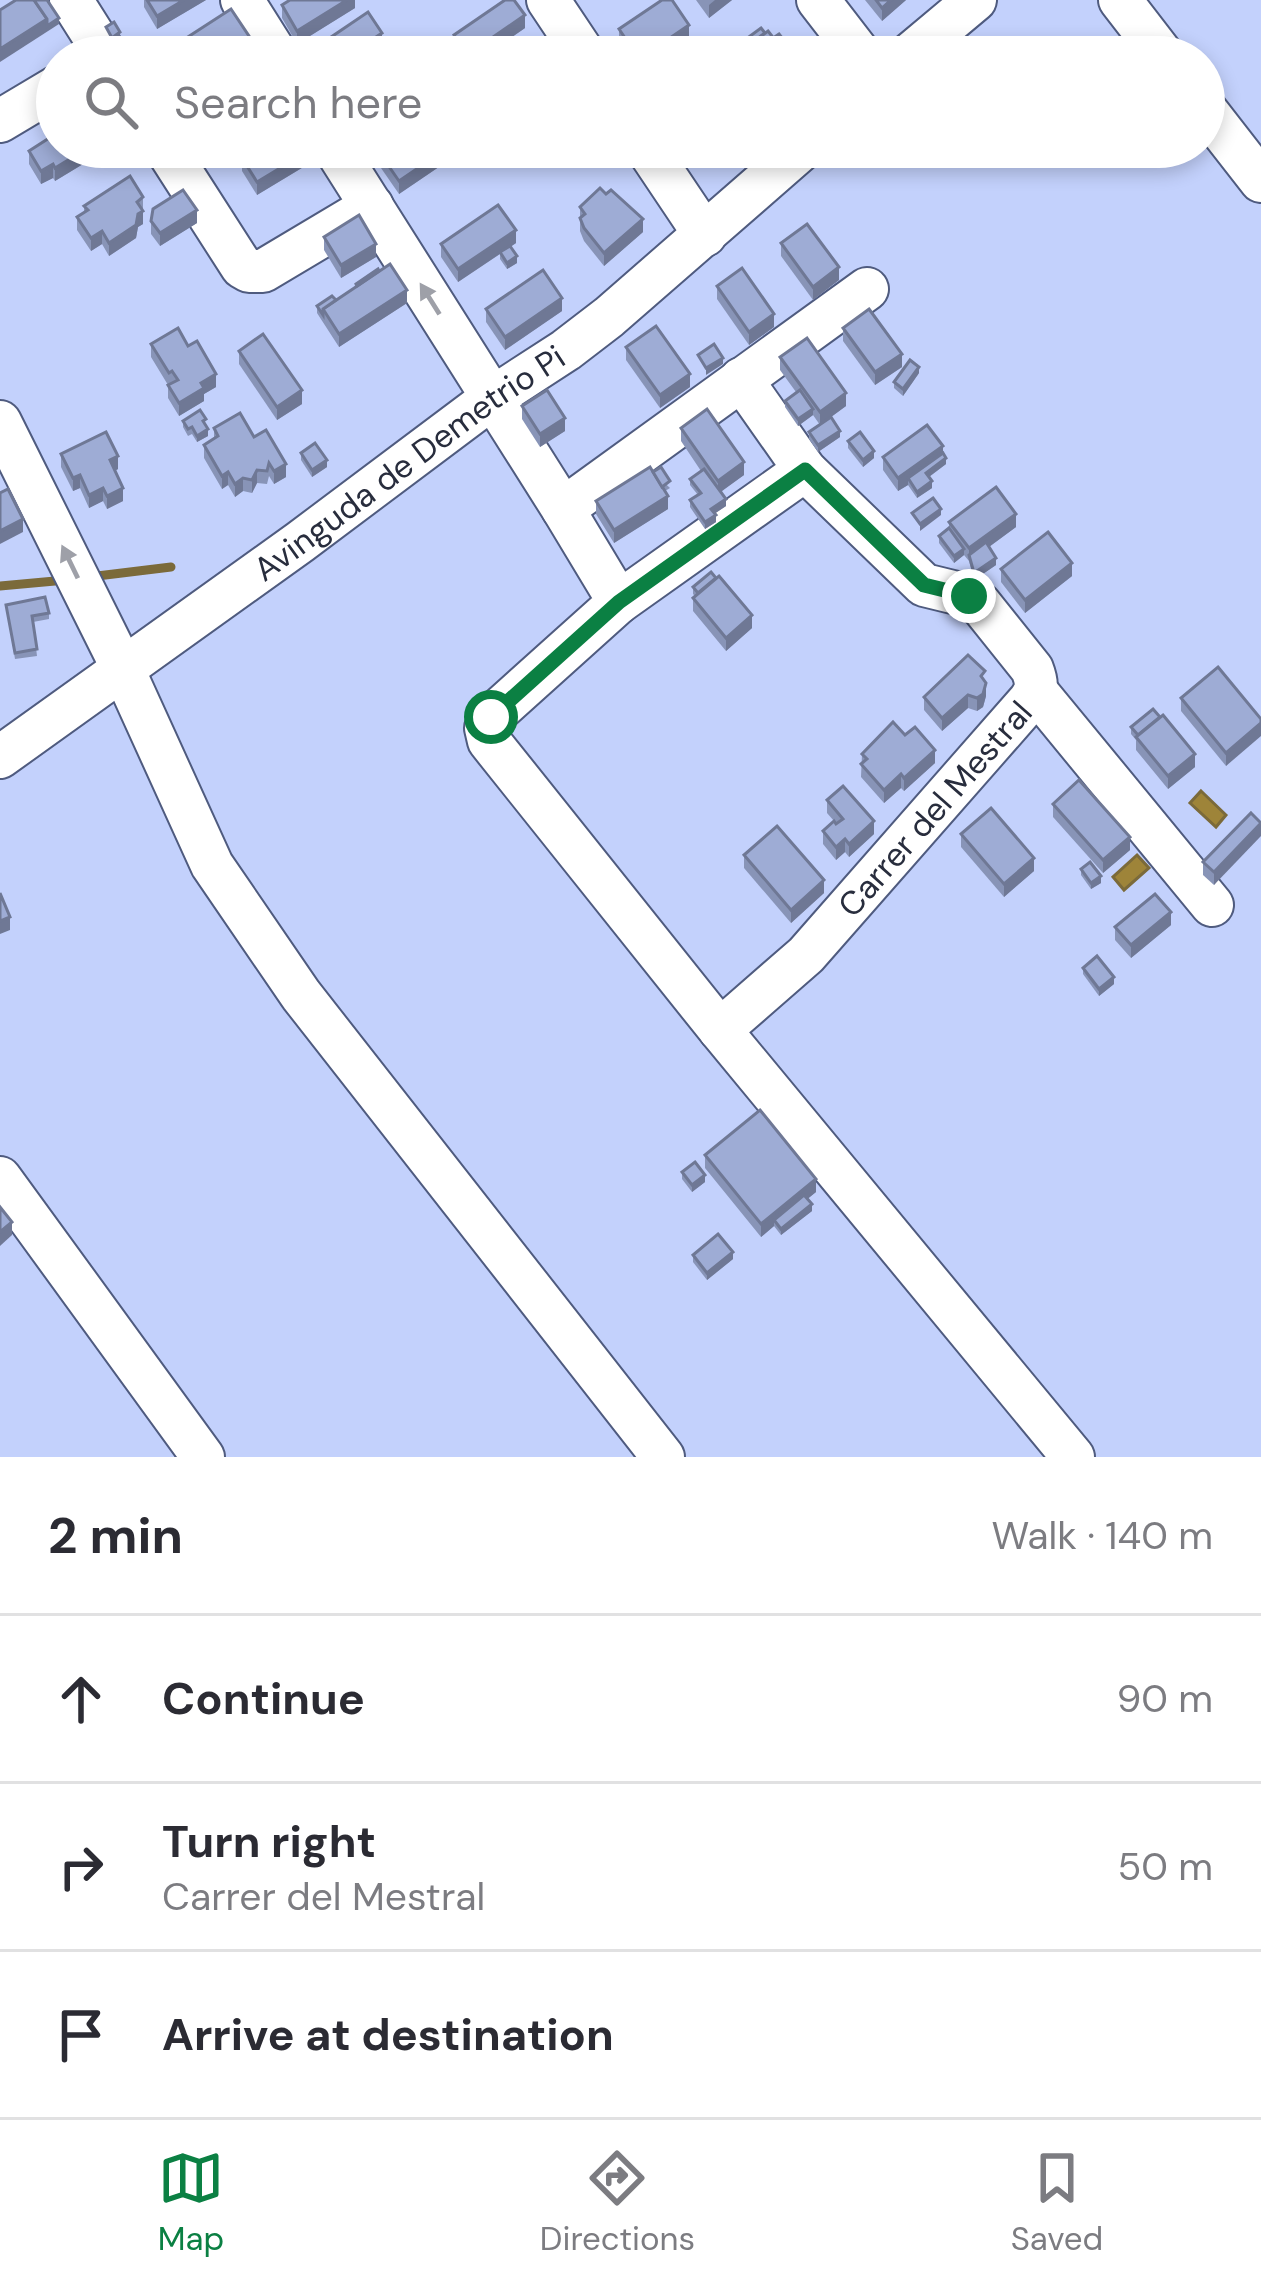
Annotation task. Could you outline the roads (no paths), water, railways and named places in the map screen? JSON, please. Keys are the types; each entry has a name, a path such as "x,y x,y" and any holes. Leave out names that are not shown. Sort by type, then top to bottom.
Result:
{"street":[{"path":"71,0 94,36"},
{"path":"242,0 265,36"},
{"path":"548,0 572,36"},
{"path":"818,0 846,36"},
{"path":"933,36 975,0"},
{"path":"1120,0 1148,36"},
{"path":"0,122 36,100"},
{"path":"1225,135 1261,182"},
{"path":"179,168 249,271 263,271 372,206"},
{"path":"348,168 619,602"},
{"path":"660,168 705,235"},
{"name":"Avinguda de Demetrio Pi","path":"0,757 492,398 566,350 780,168"},
{"path":"563,508 867,289"},
{"name":"Carrer del Mestral","path":"720,1030 806,955 1036,691 1037,680 980,604 969,596 924,585 805,470 741,379"},
{"path":"0,422 122,667 212,865 301,995 663,1457"},
{"path":"805,470 619,602 491,717 486,728 489,741 1072,1457"},
{"path":"1036,691 1212,905"},
{"path":"0,1178 203,1457"}],"waterway":[{"path":"89,577 171,567"},
{"path":"0,586 66,580"}]}
